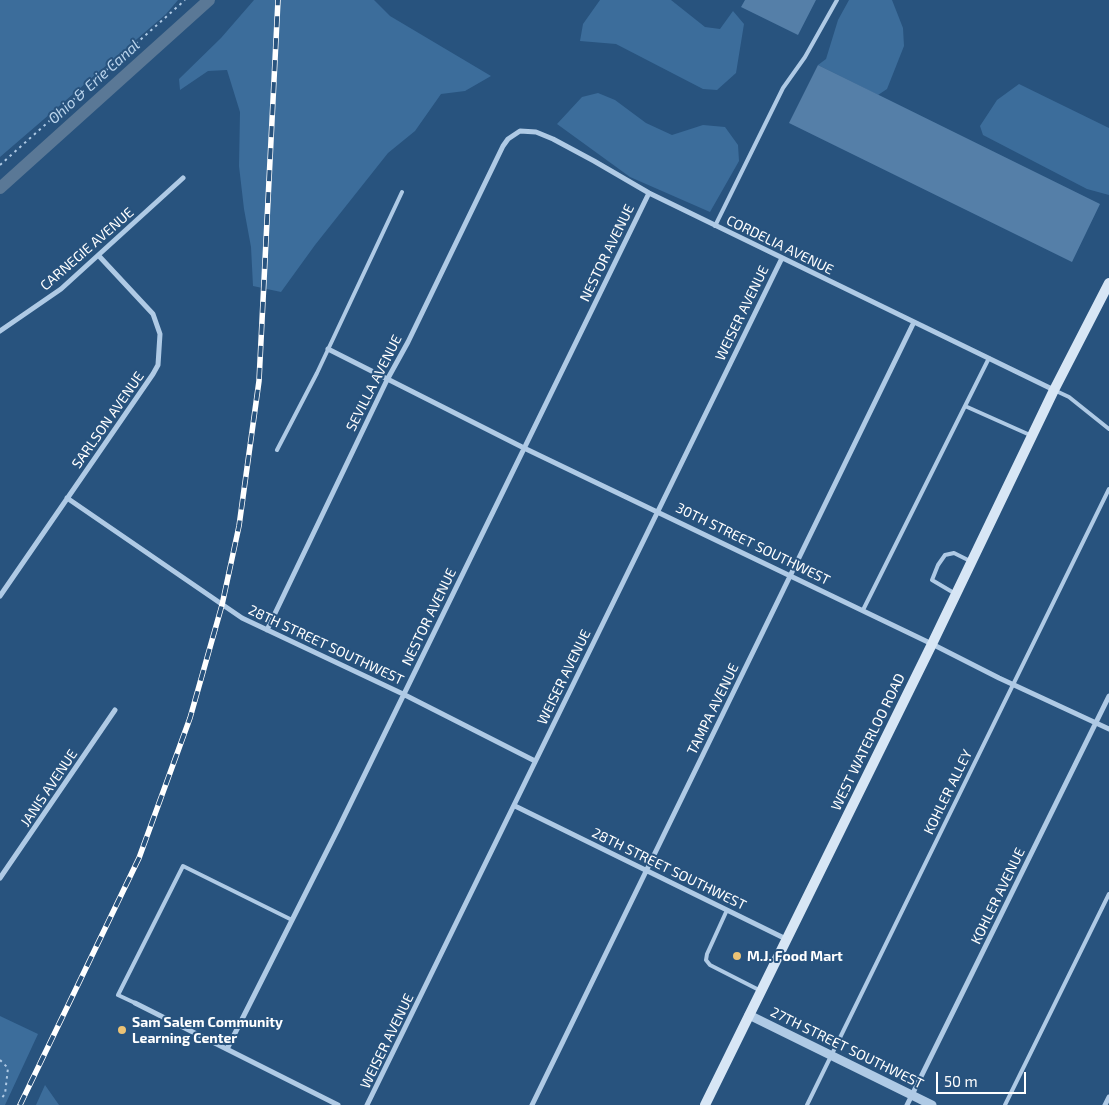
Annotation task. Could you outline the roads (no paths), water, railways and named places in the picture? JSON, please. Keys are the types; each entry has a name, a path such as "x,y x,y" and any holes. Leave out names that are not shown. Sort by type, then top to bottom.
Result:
{"main road":[{"name":"WEST WATERLOO ROAD","path":"704,1105 932,644 1054,390 1109,283"}],"street":[{"name":"CORDELIA AVENUE","path":"503,146 514,134 527,130 536,132 594,161 648,194 1054,390"},
{"name":"SEVILLA AVENUE","path":"267,630 387,380 408,342 503,146"},
{"name":"CARNEGIE AVENUE","path":"0,331 61,289 184,178"},
{"name":"NESTOR AVENUE","path":"226,1049 404,694 648,194"},
{"name":"SARLSON AVENUE","path":"0,596 153,374 160,354 160,334 153,314 99,256"},
{"name":"WEISER AVENUE","path":"367,1105 782,258"},
{"name":"TAMPA AVENUE","path":"532,1105 648,871 914,322"},
{"name":"30TH STREET SOUTHWEST","path":"328,350 524,448 657,510 1109,729"},
{"name":"28TH STREET SOUTHWEST","path":"68,498 235,614 404,694 535,761"},
{"name":"KOHLER AVENUE","path":"906,1105 1109,696"},
{"name":"JANIS AVENUE","path":"0,878 115,710"},
{"name":"28TH STREET SOUTHWEST","path":"515,806 786,939"},
{"path":"135,1003 338,1105"},
{"name":"27TH STREET SOUTHWEST","path":"749,1016 932,1105"},
{"path":"1105,1105 1109,1097"}],"lane":[{"path":"715,226 783,88 806,57 837,0"},
{"path":"277,450 328,350 402,192"},
{"path":"862,610 989,358"},
{"path":"1054,390 1069,397 1109,428"},
{"path":"965,406 1032,436"},
{"name":"KOHLER ALLEY","path":"807,1105 1109,489"},
{"path":"956,594 932,580 938,566 945,554 954,553 972,562"},
{"path":"135,1003 118,995 182,866 292,920"},
{"path":"1005,1105 1109,894"},
{"path":"727,910 706,960 710,965 761,991"}],"waterway":[{"name":"Ohio & Erie Canal","path":"0,188 209,0"}],"railway":[{"path":"20,1105 139,858 190,718 222,605 239,526 259,381 278,0"}],"place":[{"name":"M.J. Food Mart","path":"737,956"},
{"name":"Sam Salem Community Learning Center","path":"122,1030"}]}
